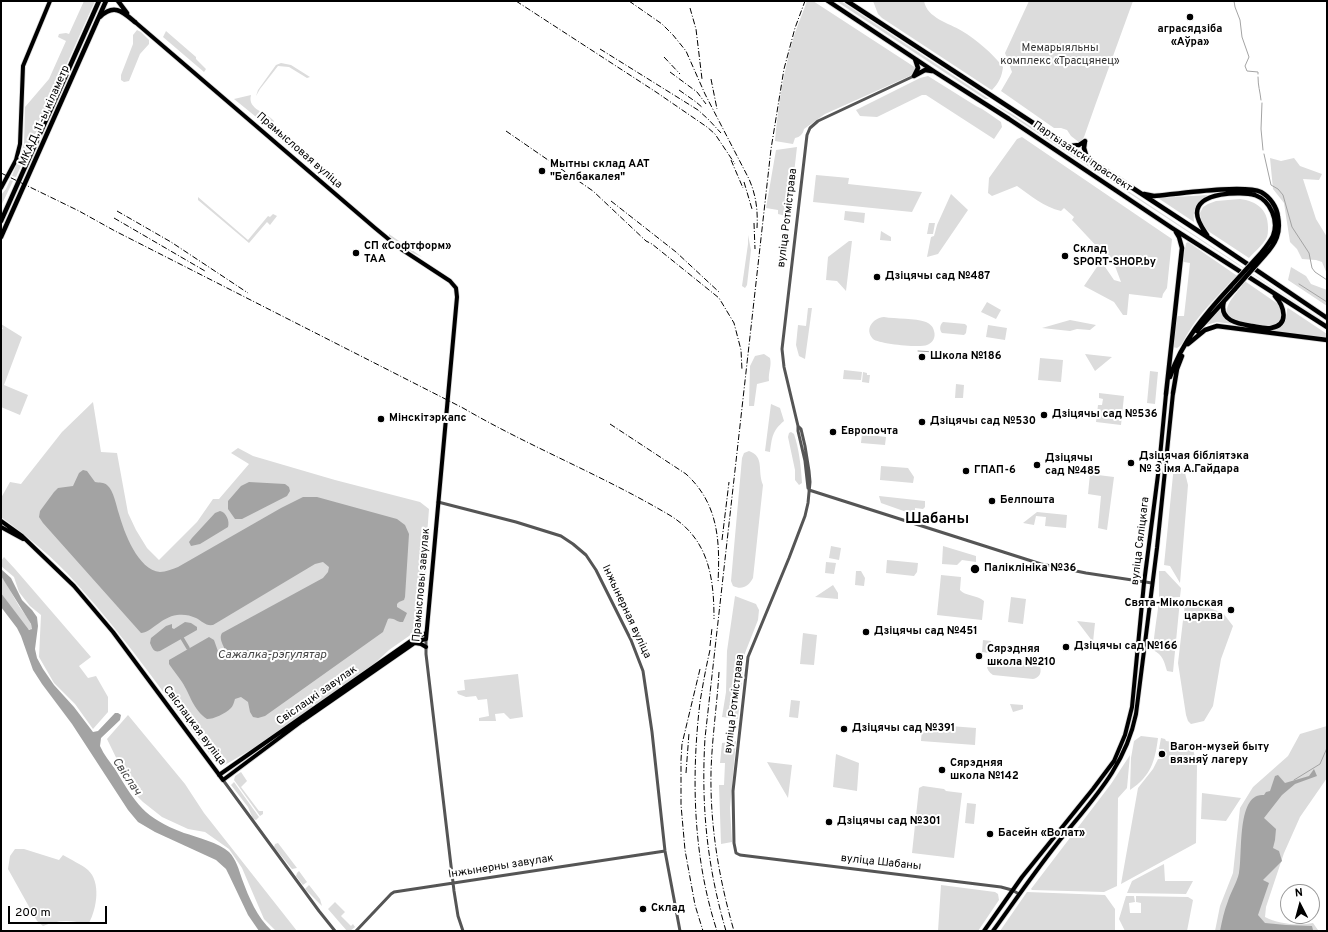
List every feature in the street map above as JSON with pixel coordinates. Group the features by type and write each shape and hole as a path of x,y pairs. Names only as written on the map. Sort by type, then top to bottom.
{"highway":[{"name":"МКАД, 11-ы кіламетр","path":"1,221 99,1"},
{"name":"МКАД, 11-ы кіламетр","path":"1,237 106,1"},
{"path":"118,1 135,22"},
{"name":"Партызанскі праспект","path":"828,1 1172,228 1327,327"},
{"name":"Партызанскі праспект","path":"847,1 1141,193 1327,318"},
{"path":"98,19 107,11 115,9 122,12 135,22"},
{"path":"914,58 918,68 914,76"},
{"path":"914,76 928,70 935,72"},
{"path":"987,105 993,97"},
{"path":"1068,146 1079,145 1084,141 1084,148 1087,158"},
{"path":"1141,193 1154,196 1251,189 1261,192 1269,198 1278,213 1280,231 1272,248 1264,254 1200,322 1186,342 1173,367 1166,394"},
{"path":"1209,238 1198,220 1198,207 1201,202 1207,198 1223,195 1246,193 1257,196 1264,200 1270,207 1275,222 1273,236 1264,254"},
{"path":"1166,394 1182,248 1179,237 1172,228"},
{"path":"1173,393 1180,359 1188,344 1202,324 1225,300 1233,288"},
{"path":"1225,300 1223,305 1225,314 1233,322 1271,328 1280,324 1284,316 1283,308 1280,302 1270,290"},
{"path":"1188,344 1205,330 1216,326 1327,340"}],"main road":[{"path":"1,188 16,160 20,144 23,66 50,1"},
{"name":"Прамысловая вуліца","path":"135,22 375,228 398,247 450,281 456,288"},
{"name":"Прамысловы завулак","path":"426,639 457,297 456,288"},
{"name":"вуліца Сяліцкага","path":"993,931 1055,846 1119,763 1133,730 1157,548 1173,393"},
{"name":"вуліца Сяліцкага","path":"984,931 1012,890 1114,761 1127,727 1132,707 1144,583 1160,459 1166,394"},
{"path":"1160,459 1166,460"},
{"name":"Свіслацкая вуліца","path":"1,521 27,541 74,586 113,632 223,780"},
{"name":"Свіслацкая вуліца","path":"1,527 27,541"},
{"name":"Свіслацкі завулак","path":"219,775 415,638 426,633"},
{"name":"Свіслацкі завулак","path":"223,780 302,721 415,643 426,639"},
{"path":"415,643 426,647"}],"street":[{"name":"вуліца Ротмістрава","path":"740,855 736,853 734,843 733,791 748,657 774,596 803,521 808,503 809,490 805,461 784,367 782,349 808,132 818,122 914,76"},
{"path":"809,490 1041,564 1073,571 1144,583 1152,583"},
{"name":"Інжынерная вуліца","path":"438,502 516,522 561,536 577,547 592,564 604,585 638,655 643,671 652,732 665,851 680,931"},
{"name":"Прамысловы завулак","path":"426,639 453,884 458,916 463,931"},
{"name":"Свіслацкая вуліца","path":"223,780 335,931"},
{"name":"Інжынерны завулак","path":"356,931 390,894 394,892 665,851"},
{"name":"вуліца Шабаны","path":"740,855 1001,886 1019,894"}],"green space":[{"path":"84,1 95,1 16,177 12,176 24,144 25,107 49,79 66,41 58,37 59,34 69,34"},
{"path":"807,1 813,1 916,68 912,75 825,114 804,129 801,135 795,138 793,144 775,141 776,128 787,61 794,36"},
{"path":"836,1 841,1 989,99 985,99"},
{"path":"873,1 924,1 929,12 973,38 999,62 1003,67 997,85 992,90 990,89 882,18 878,14"},
{"name":"Мемарыяльны комплекс «Трасцянец»","path":"1029,1 1133,1 1084,137 1080,143 1071,136 1067,130 1054,128 1001,91 1012,72 1005,53"},
{"path":"137,30 149,40 149,44 140,54 129,81 124,82 121,80 121,75 133,44 133,35"},
{"path":"166,31 196,57 196,59 206,69 204,72 163,37"},
{"path":"281,63 291,65 310,77 307,78 289,67 278,66 256,96 258,90 276,65"},
{"path":"928,76 1001,122 1002,127 994,139 926,95 922,95 877,117 860,116 856,110 920,78"},
{"path":"251,95 252,104 274,121 274,126 271,129 234,99"},
{"path":"992,103 1012,114 1322,320"},
{"path":"1022,137 1172,239 1167,288 1162,298 1129,294 1127,315 1123,315 1114,302 1084,286 1101,261 1114,280 1121,282 1112,258 1101,251 1072,220 1074,217 1064,208 1061,211 1043,204 1017,186 992,196 988,193 989,178 1017,139"},
{"path":"797,147 791,200 787,206 786,216 778,214 778,210 766,208 776,150"},
{"path":"1270,158 1281,161 1294,158 1300,166 1322,174 1319,180 1303,179 1316,219 1327,237 1327,274 1322,262 1302,259 1297,249 1290,242 1284,203 1273,189"},
{"path":"816,175 849,178 848,184 922,192 912,212 813,202"},
{"path":"10,180 13,181 1,206 1,195 6,189"},
{"path":"951,194 968,210 938,254 927,257 931,237 934,236 937,225"},
{"path":"1208,195 1196,206 1194,222 1158,198"},
{"path":"198,197 248,240 268,216 270,217 273,214 277,216 270,225 267,222 249,243 198,200"},
{"path":"1240,199 1256,204 1260,207 1266,215 1267,221 1267,238 1249,258 1208,231 1202,223 1200,213 1203,207 1216,201"},
{"path":"845,211 865,213 864,223 844,220"},
{"path":"929,223 935,223 933,234 927,234"},
{"path":"881,231 891,237 891,241 880,240"},
{"path":"389,234 422,257 413,253 389,236"},
{"path":"748,235 751,250 747,285 745,288 742,286"},
{"path":"849,241 852,241 846,291 837,281 826,280 828,257"},
{"path":"1188,242 1278,304 1282,313 1282,319 1279,323 1261,326 1243,323 1234,320 1229,316 1227,312 1230,302 1242,286 1232,280 1197,319 1181,345 1177,348 1173,347 1177,318 1178,316 1184,316 1190,263 1183,261 1186,243"},
{"path":"1291,267 1306,276 1311,284 1327,290 1327,306 1288,280"},
{"path":"987,302 1001,310 996,319 981,312"},
{"path":"808,308 812,308 805,359 799,356 796,345 798,325 806,326"},
{"path":"1220,308 1227,320 1240,325 1217,322 1206,325 1206,323"},
{"path":"1288,308 1327,334 1327,339 1269,331 1277,329 1283,324"},
{"path":"884,317 926,322 934,329 934,340 923,346 908,346 877,341 873,339 869,331 871,325 876,319"},
{"path":"1070,320 1096,325 1090,330 1077,329 1070,331 1042,328"},
{"path":"943,322 965,324 967,326 966,333 964,335 942,333 940,327"},
{"path":"1,324 22,337 4,385 28,395 20,415 1,407 1,331 3,328 1,327"},
{"path":"988,325 1007,328 1005,340 986,337"},
{"path":"764,354 770,358 771,364 769,381 757,384 754,406 749,406 750,366 755,356"},
{"path":"1085,354 1112,357 1095,371"},
{"path":"1040,358 1063,360 1061,382 1038,380"},
{"path":"844,370 862,372 861,380 843,379"},
{"path":"1150,371 1158,372 1155,404 1147,403"},
{"path":"863,372 870,375 869,383 862,382"},
{"path":"956,384 964,385 963,398 955,398"},
{"path":"1099,393 1124,396 1121,425 1096,422 1098,405 1102,405 1103,399 1099,398"},
{"path":"93,402 101,452 117,453 128,513 147,548 159,560 197,522 213,499 219,499 249,464 231,453 238,448 253,456 335,480 420,502 429,509 426,548 427,563 421,625 374,664 259,745 223,766 218,765 114,627 68,574 31,540 1,517 1,498 10,482 21,484 62,432"},
{"path":"771,404 780,408 784,421 775,432 772,439 770,452 765,451"},
{"path":"791,432 794,434 800,458 802,483 799,485 795,480 795,470 788,437 789,433"},
{"path":"862,434 886,437 885,445 861,443"},
{"path":"749,451 759,460 763,485 753,578 747,586 739,588 733,586 731,581 742,458 744,453"},
{"path":"1174,465 1181,466 1185,473 1188,485 1180,583 1170,566 1164,565"},
{"path":"881,466 908,468 914,477 913,483 880,480"},
{"path":"1090,474 1114,477 1107,530 1098,528 1101,496 1088,494"},
{"path":"879,496 925,501 925,507 923,509 915,508 915,515 881,503"},
{"path":"1037,512 1067,515 1066,528 1045,526 1046,517 1036,516 1034,525 1023,523"},
{"path":"831,546 841,548 839,560 829,558"},
{"path":"943,546 976,556 976,562 962,560 957,565 942,564"},
{"path":"4,557 91,657 79,666 88,678 96,676 108,697 108,712 93,729 75,704 54,683 39,657 41,615 30,606 19,592 14,577 1,566 1,561"},
{"path":"887,560 918,563 917,572 914,576 886,573"},
{"path":"826,562 836,563 834,574 825,573"},
{"path":"856,571 861,571 865,578 864,586 855,585"},
{"path":"1159,571 1165,571 1181,588 1180,597 1159,598"},
{"path":"941,575 961,577 960,590 984,601 982,620 937,615"},
{"path":"1,576 30,622 32,628 31,630 27,629 1,593"},
{"path":"833,585 838,593 838,599 815,597"},
{"path":"735,596 756,604 759,610 758,620 745,653 741,690 737,699 739,708 738,719 722,717 726,692 727,651"},
{"path":"1011,597 1026,599 1023,624 1008,622"},
{"path":"1180,600 1173,672 1167,671 1161,656 1153,650 1153,644 1159,601"},
{"path":"1185,603 1201,605 1223,613 1233,626 1221,659 1213,706 1204,721 1191,724 1186,715 1178,663"},
{"path":"1077,621 1095,623 1093,642"},
{"path":"803,633 817,635 814,665 800,664"},
{"path":"983,640 991,641 989,653 982,652"},
{"path":"993,658 1034,662 1040,667 1040,673 1037,678 1033,679 993,675 988,671 987,664"},
{"path":"518,674 523,717 510,719 504,713 495,714 496,721 479,721 479,718 489,716 487,699 478,700 476,696 466,697 458,694 457,691 465,690 464,680"},
{"path":"791,700 800,701 798,718 789,717"},
{"path":"1010,704 1023,705 1023,709 1013,712"},
{"path":"128,715 185,784 204,813 297,931 276,931 264,919 242,868 229,849 205,832 188,829 162,817 136,795 107,739"},
{"path":"950,726 976,728 975,745 921,741 922,728"},
{"path":"1327,726 1327,778 1300,817 1284,853 1266,907 1265,917 1280,922 1280,924 1314,924 1318,930 1215,931 1220,906 1233,873 1240,808 1253,787 1288,756 1300,734"},
{"path":"1141,736 1158,738 1155,754 1151,767 1143,779 1130,790 1131,758 1134,741"},
{"path":"1161,738 1165,739 1166,741 1192,745 1197,765 1196,843 1121,884 1138,788 1153,769 1158,759 1162,759 1164,749 1159,749"},
{"path":"736,741 730,808 732,842 721,844 719,785 724,785 725,763 720,763 722,743"},
{"path":"836,754 859,763 857,791 833,787"},
{"path":"1130,755 1127,788 1118,798 1117,886 1104,892 1032,890 1031,889 1111,784"},
{"path":"767,762 792,765 788,798"},
{"path":"241,772 247,781 241,787 259,811 263,811 263,814 260,816 234,780 235,776"},
{"path":"234,782 259,817 256,820 253,819 248,807 231,785"},
{"path":"923,786 962,793 954,858 912,853 919,788"},
{"path":"1202,793 1241,798 1226,821 1201,819"},
{"path":"967,803 976,804 974,824 965,823"},
{"path":"278,843 297,868 292,869 274,847 275,844"},
{"path":"15,849 24,849 59,860 63,855 88,870 95,881 96,888 96,903 89,923 63,921 54,922 43,926 37,921 8,869 10,856"},
{"path":"1164,864 1165,881 1193,881 1186,894 1127,893 1132,881"},
{"path":"299,871 307,882 303,885 296,876"},
{"path":"309,885 320,899 322,906 305,889"},
{"path":"941,885 995,892 998,894 999,900 978,931 938,931"},
{"path":"1027,892 1105,895 1115,909 1115,931 1000,931"},
{"path":"1126,896 1134,896 1135,902 1129,903 1130,913 1141,913 1141,903 1136,902 1136,896 1188,897 1193,900 1187,931 1125,931 1119,919"},
{"path":"335,902 345,912 341,916 351,926 353,924 355,927 350,931 347,931 328,909"}],"water":[{"name":"Сажалка-рэгулятар","path":"83,470 87,471 95,482 104,483 107,485 114,498 121,522 133,549 145,565 152,570 160,572 178,567 303,497 317,497 397,519 405,525 409,534 405,597 404,600 397,604 397,607 407,613 403,622 388,619 383,632 265,716 258,718 253,717 250,712 248,702 241,697 235,699 232,707 226,712 216,717 207,719 195,707 182,682 169,664 169,660 209,637 214,640 220,657 225,658 226,652 221,639 222,633 323,578 328,572 329,567 323,562 315,564 213,625 206,624 191,616 179,615 171,616 149,630 141,633 39,517 40,511 54,492 58,488 73,486 79,473"},
{"path":"249,482 285,484 289,487 290,491 287,496 242,519 235,519 228,509 228,501 241,486"},
{"path":"220,511 227,517 228,527 200,544 191,546 189,542 192,538 215,513"},
{"name":"Свіслач","path":"1,569 11,578 22,600 37,617 38,626 35,649 37,658 54,685 74,707 93,732 98,731 115,713 121,715 120,720 101,738 100,746 129,792 142,808 159,821 184,833 214,843 229,852 234,858 254,907 262,920 272,931 259,931 248,915 226,869 216,860 155,832 138,822 128,810 72,724 33,670 17,628 1,607 1,593 29,630 32,629 31,624 1,576"},
{"path":"185,622 191,623 197,627 197,630 160,651 154,650 150,643 151,638 166,626 172,624 172,628 174,629"},
{"path":"1314,769 1317,776 1295,784 1282,795 1264,818 1276,829 1273,848 1279,851 1282,861 1263,880 1269,883 1258,915 1265,923 1312,926 1313,930 1220,931 1225,908 1239,873 1242,826 1249,804 1255,797 1264,795 1266,792 1270,791 1275,776 1278,775 1285,783 1309,776"}],"waterway":[{"path":"1234,1 1240,20 1242,37 1249,57 1245,66 1247,71 1258,72 1258,74"},
{"path":"1258,77 1261,100"},
{"path":"1262,103 1261,129 1263,150"},
{"path":"1264,154 1271,185 1278,189 1283,195 1292,227 1309,253 1312,268 1315,272 1327,280"},
{"path":"1299,284 1327,302"},
{"path":"918,351 935,352"},
{"path":"182,638 188,648"},
{"path":"1294,780 1320,764 1327,748"}],"railway":[{"path":"516,1 707,127 715,134 735,164"},
{"path":"629,1 662,24 686,51 705,94 749,179 756,203 757,228"},
{"path":"726,931 714,883 707,836 704,788 705,738 771,149 784,69 795,28 805,1"},
{"path":"690,8 696,29 702,79"},
{"path":"600,49 698,110 721,133"},
{"path":"664,57 680,74"},
{"path":"670,72 697,92 706,104"},
{"path":"711,79 717,109"},
{"path":"679,90 703,108"},
{"path":"506,131 593,191 646,241 652,244 719,298 734,323 741,350 742,370"},
{"path":"731,160 743,188"},
{"path":"1,173 79,211 115,231 463,408 514,436 646,501 671,516 694,536 707,561 713,589 714,619"},
{"path":"744,182 752,209"},
{"path":"611,201 676,252 719,292"},
{"path":"117,211 171,242 248,293"},
{"path":"114,218 205,271"},
{"path":"754,223 755,249"},
{"path":"610,424 686,474 697,486 705,498 715,524 719,568 718,583"},
{"path":"722,540 729,482"},
{"path":"710,646 712,628"},
{"path":"710,650 700,702 695,759 695,788 696,817 703,875 717,931"},
{"path":"700,669 682,744 681,805 685,850 695,905 703,931"},
{"path":"719,672 711,772 712,812 716,852 734,931"},
{"path":"686,773 689,733"}],"place":[{"name":"аграсядзіба «Аўра»","path":"1190,17"},
{"name":"Мытны склад ААТ \"Белбакалея\"","path":"542,171"},
{"name":"СП «Софтформ» ТАА","path":"356,253"},
{"name":"Склад SPORT-SHOP.by","path":"1065,256"},
{"name":"Дзіцячы сад №487","path":"877,277"},
{"name":"Школа №186","path":"922,357"},
{"name":"Дзіцячы сад №536","path":"1044,415"},
{"name":"Мінскітэркапс","path":"381,419"},
{"name":"Дзіцячы сад №530","path":"922,422"},
{"name":"Европочта","path":"833,432"},
{"name":"Дзіцячая бібліятэка № 3 імя А.Гайдара","path":"1131,463"},
{"name":"Дзіцячы сад №485","path":"1037,465"},
{"name":"ГПАП-6","path":"966,471"},
{"name":"Белпошта","path":"992,501"},
{"name":"Паліклініка №36","path":"975,569"},
{"name":"Свята-Мікольская царква","path":"1231,610"},
{"name":"Дзіцячы сад №451","path":"866,632"},
{"name":"Дзіцячы сад №166","path":"1066,647"},
{"name":"Сярэдняя школа №210","path":"979,656"},
{"name":"Дзіцячы сад №391","path":"844,729"},
{"name":"Вагон-музей быту вязняў лагеру","path":"1162,754"},
{"name":"Сярэдняя школа №142","path":"942,770"},
{"name":"Дзіцячы сад №301","path":"829,822"},
{"name":"Басейн «Волат»","path":"990,834"},
{"name":"Склад","path":"643,909"}],"district":[{"name":"Шабаны","path":"937,520"}]}
